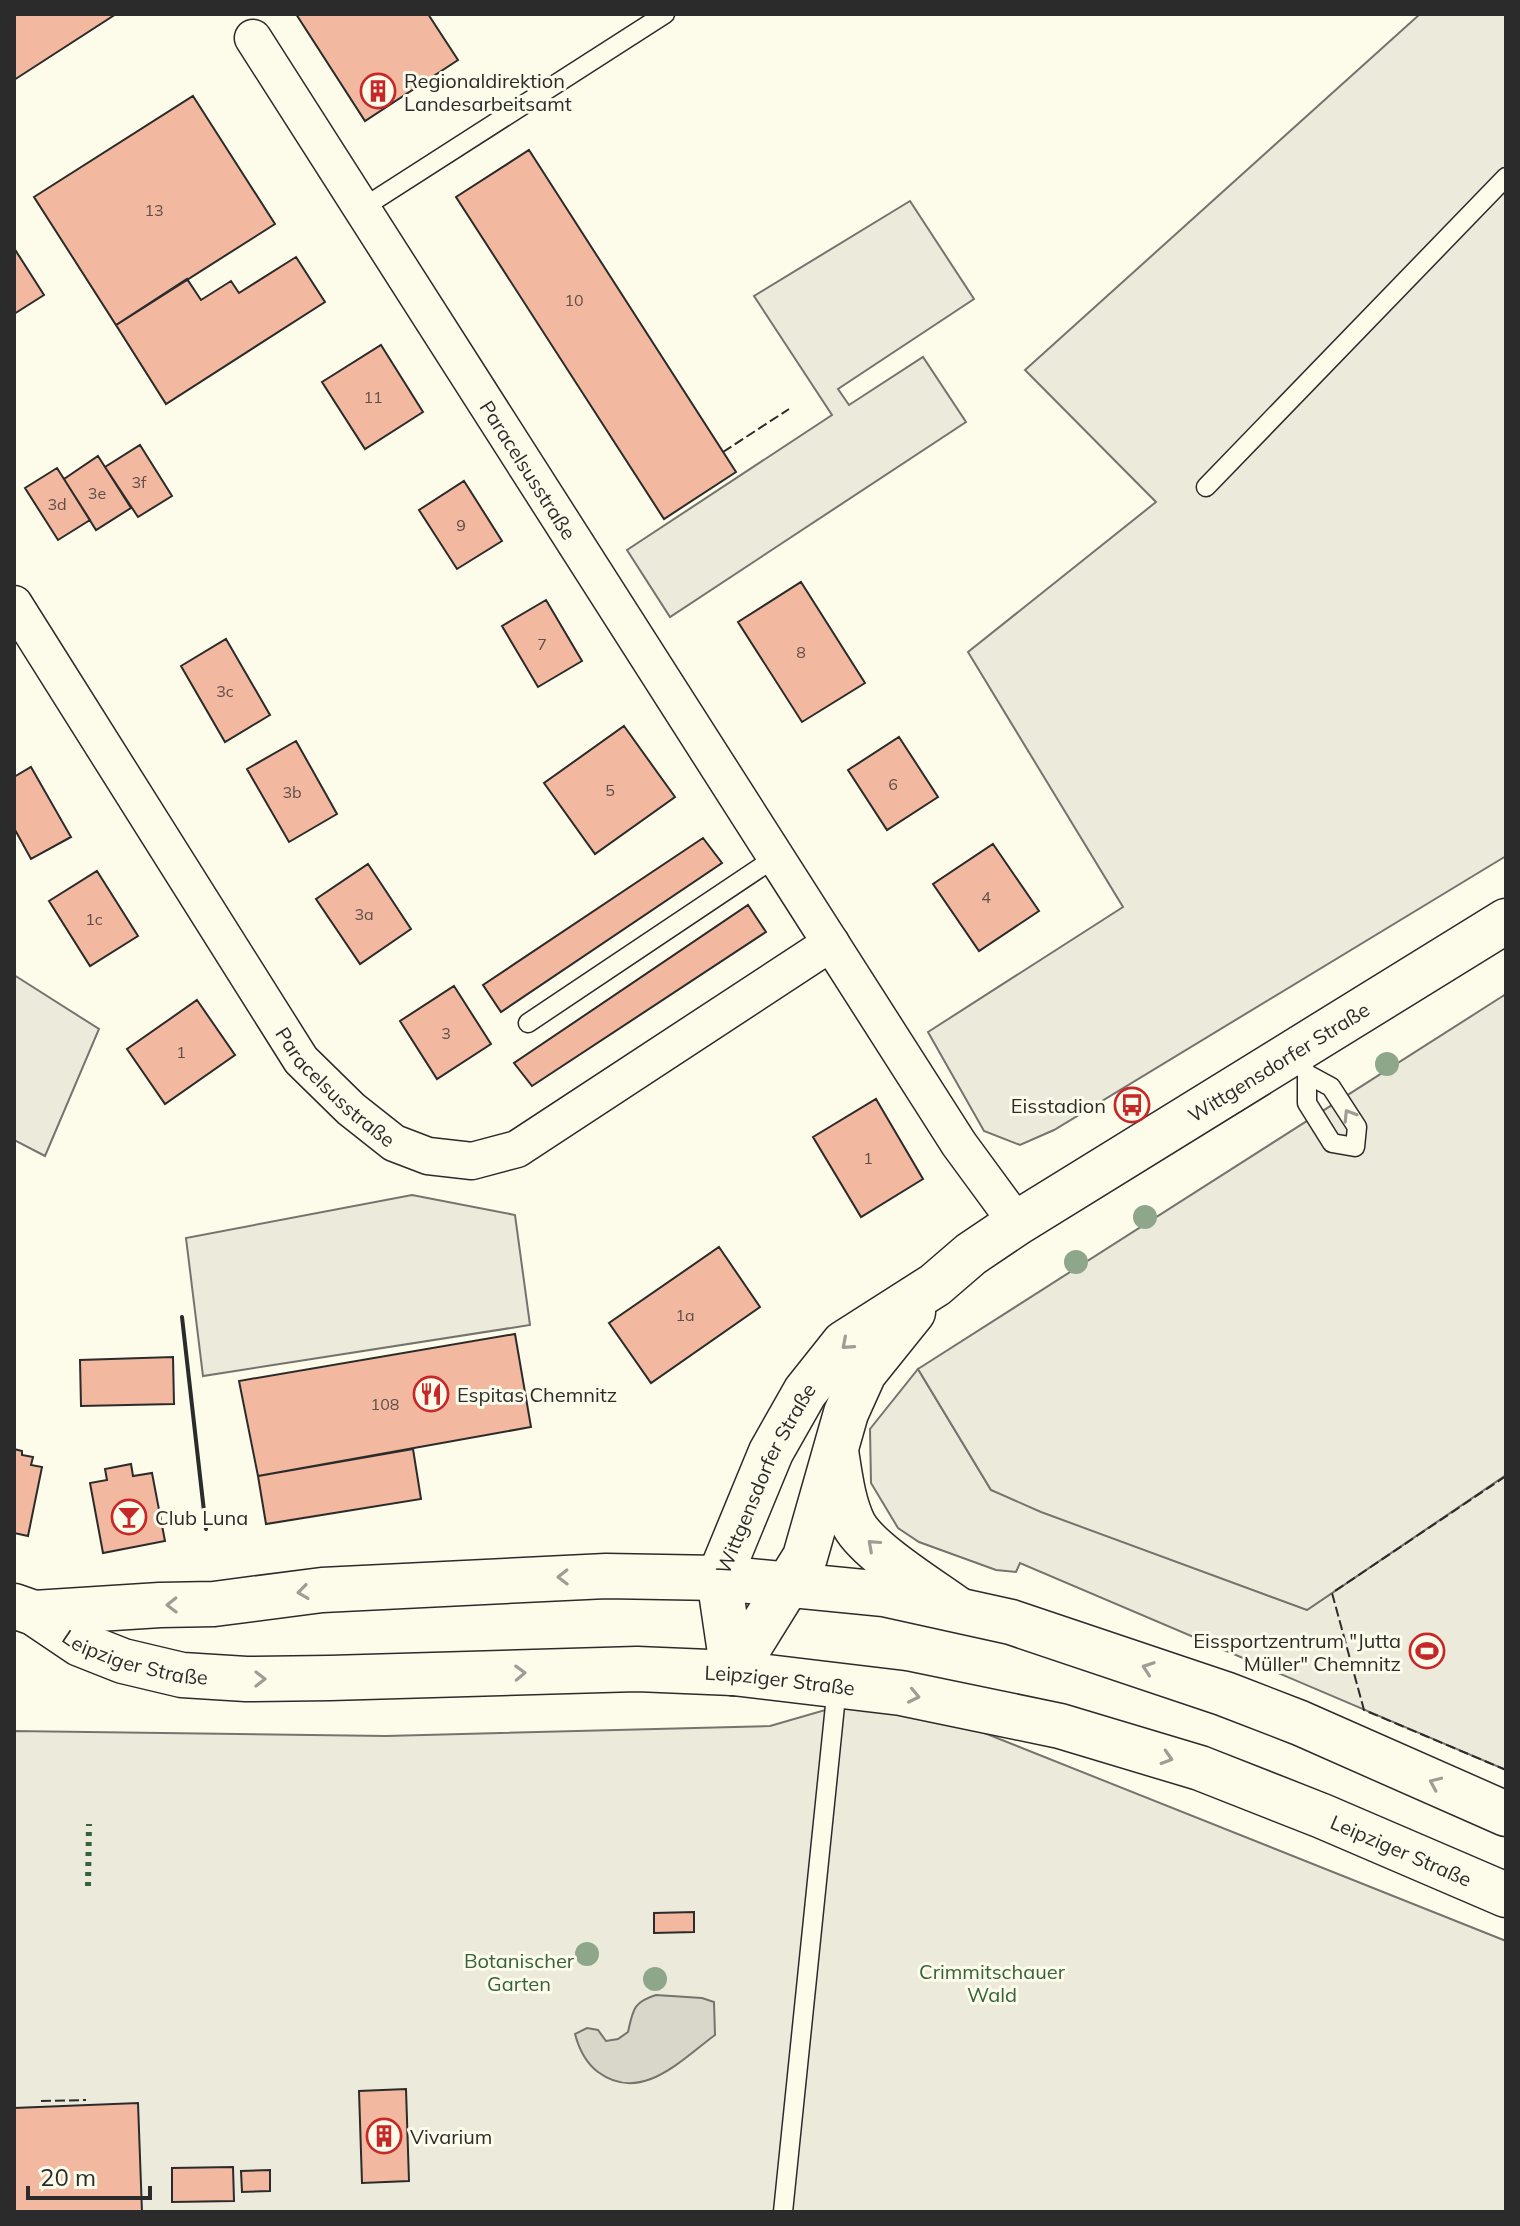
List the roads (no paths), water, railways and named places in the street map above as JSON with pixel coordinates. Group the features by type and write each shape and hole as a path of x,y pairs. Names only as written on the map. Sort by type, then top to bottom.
{"main road":[{"name":"Wittgensdorfer Straße","path":"733,1673 719,1578 771,1452 805,1392 844,1343 935,1285 971,1254 1017,1223 1301,1063 1506,921"},
{"name":"Wittgensdorfer Straße","path":"733,1673 805,1557 846,1413 864,1373 935,1285"},
{"name":"Wittgensdorfer Straße","path":"835,1448 844,1497 855,1527 873,1546 957,1609"},
{"name":"Leipziger Straße","path":"24,1610 214,1604 322,1590 606,1576 719,1578 884,1594 1040,1631 1225,1694 1300,1723 1506,1814"},
{"name":"Leipziger Straße","path":"24,1610 80,1644 123,1661 182,1675 260,1679 637,1669 733,1673 901,1693 1060,1726 1200,1768 1322,1816 1506,1895"}],"street":[{"name":"Paracelsusstraße","path":"253,38 959,1144 1017,1223"},
{"name":"Paracelsusstraße","path":"14,604 301,1060 351,1109 394,1143 428,1156 472,1161 517,1149 831,943"}],"lane":[{"path":"361,209 665,14"},
{"path":"1206,487 1506,177"},
{"path":"528,1023 776,857"},
{"path":"783,2212 837,1686"}],"place":[{"name":"Regionaldirektion Landesarbeitsamt","path":"378,91"},
{"name":"Eisstadion","path":"1132,1105"},
{"name":"Espitas Chemnitz","path":"431,1394"},
{"name":"Club Luna","path":"129,1517"},
{"name":"Eissportzentrum \"Jutta Müller\" Chemnitz","path":"1427,1651"},
{"name":"Vivarium","path":"384,2136"}],"park label":[{"name":"Botanischer Garten","path":"519,1972"},
{"name":"Crimmitschauer Wald","path":"992,1982"}]}
